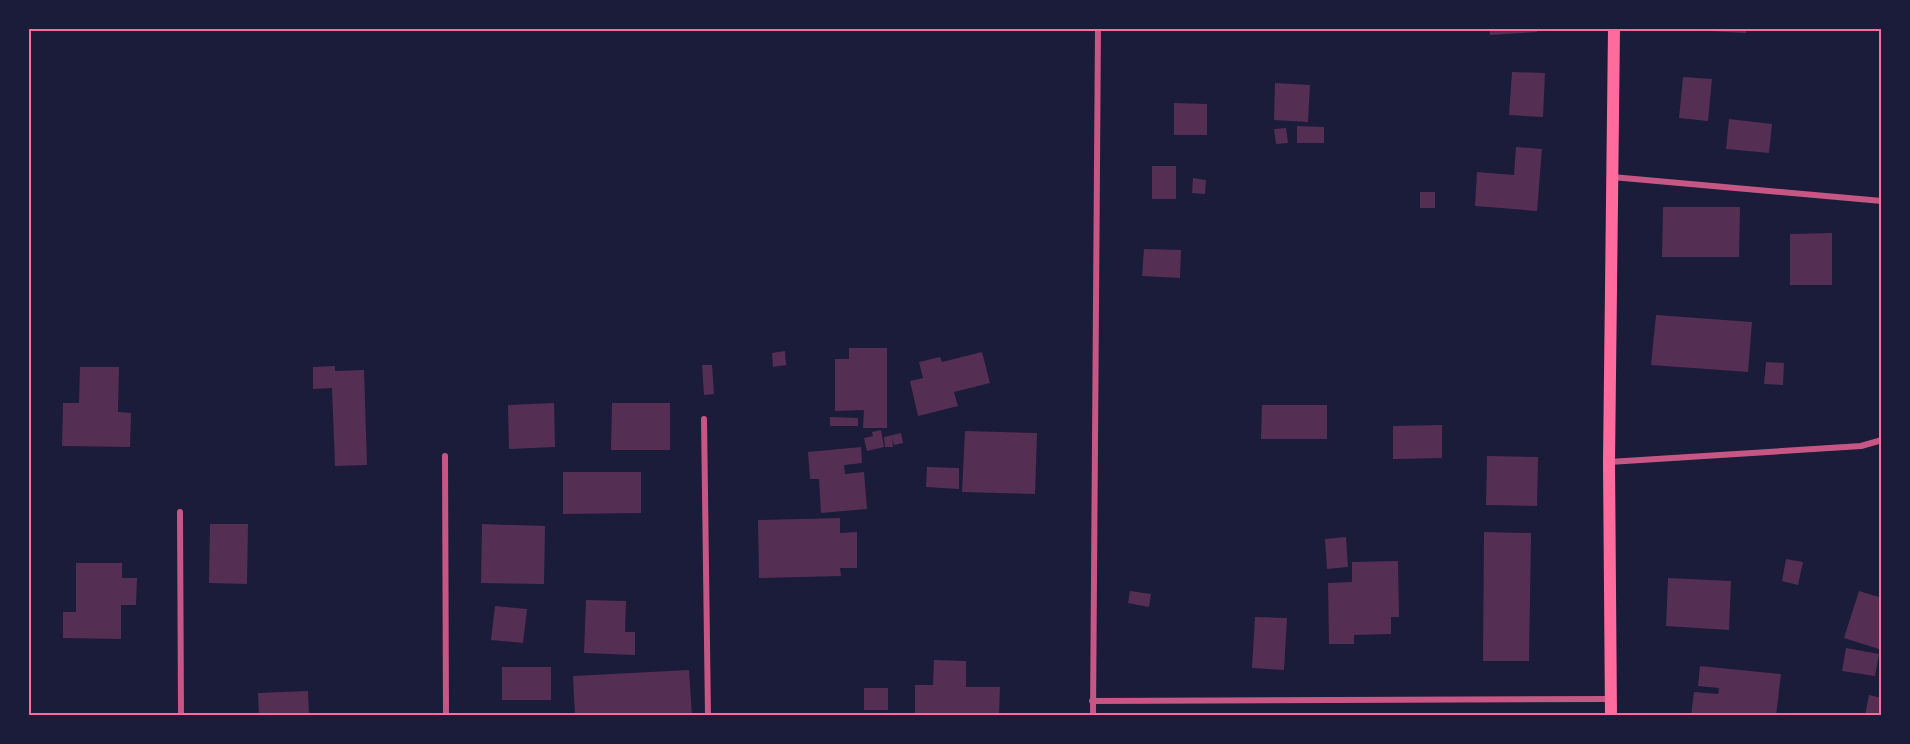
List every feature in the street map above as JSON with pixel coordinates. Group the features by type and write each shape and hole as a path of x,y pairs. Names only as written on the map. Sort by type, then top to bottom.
{"main road":[{"path":"1611,716 1609,462 1614,28"}],"street":[{"path":"1092,716 1098,28"},
{"path":"1612,177 1881,201"},
{"path":"704,418 708,716"},
{"path":"1609,462 1861,446 1881,441"},
{"path":"445,456 446,716"},
{"path":"180,512 181,716"},
{"path":"1092,701 1611,699"}],"building":[{"path":"1489,28 1537,28 1537,32 1490,35"},
{"path":"1652,28 1746,28 1746,33"},
{"path":"1512,72 1545,73 1543,117 1509,115"},
{"path":"1683,77 1712,79 1708,121 1679,118"},
{"path":"1275,83 1310,85 1308,122 1274,120"},
{"path":"1174,103 1207,104 1207,135 1174,135"},
{"path":"1729,119 1772,124 1769,153 1726,149"},
{"path":"1297,126 1324,127 1324,143 1297,143"},
{"path":"1286,128 1288,143 1276,144 1274,129"},
{"path":"1516,147 1542,149 1537,211 1475,206 1477,172 1514,175"},
{"path":"1152,166 1176,166 1176,199 1152,199"},
{"path":"1193,178 1206,180 1205,194 1192,193"},
{"path":"1420,192 1435,192 1435,208 1420,208"},
{"path":"1663,207 1740,207 1739,257 1662,257"},
{"path":"1832,233 1832,285 1790,285 1790,234"},
{"path":"1144,249 1181,250 1180,278 1142,276"},
{"path":"1656,315 1752,322 1748,372 1651,365"},
{"path":"849,348 887,348 887,428 863,428 864,410 835,411 835,359 849,359"},
{"path":"785,351 786,365 773,367 772,353"},
{"path":"982,352 990,383 954,392 958,406 918,416 910,381 923,378 919,362 940,357 942,362"},
{"path":"1766,362 1784,363 1783,385 1764,384"},
{"path":"702,365 712,365 714,394 704,395"},
{"path":"335,366 335,371 364,370 367,465 335,466 332,388 313,389 313,367"},
{"path":"80,367 119,367 118,412 131,413 130,447 62,446 63,403 79,403"},
{"path":"554,403 555,447 509,449 508,405"},
{"path":"612,403 670,403 670,450 611,450"},
{"path":"1262,405 1327,405 1327,439 1261,439"},
{"path":"830,417 858,418 858,426 830,426"},
{"path":"1442,425 1442,458 1393,459 1393,426"},
{"path":"881,430 884,447 867,451 864,438 873,436 872,432"},
{"path":"965,431 1037,433 1035,494 962,492"},
{"path":"901,433 903,443 894,445 892,437 893,447 885,447 884,437"},
{"path":"861,447 862,463 844,465 845,474 864,472 867,509 821,513 819,479 810,479 808,452"},
{"path":"1487,456 1538,457 1537,506 1486,505"},
{"path":"927,467 959,468 959,489 926,487"},
{"path":"563,472 641,472 641,513 563,514"},
{"path":"840,518 840,533 857,532 857,568 840,568 841,576 759,578 758,520"},
{"path":"210,524 248,524 247,584 209,583"},
{"path":"482,524 545,526 544,584 481,583"},
{"path":"1484,532 1531,533 1529,661 1483,661"},
{"path":"1346,537 1348,567 1327,569 1325,539"},
{"path":"1786,559 1803,562 1798,585 1782,581"},
{"path":"1398,561 1399,617 1391,617 1391,634 1354,635 1354,644 1329,644 1328,583 1352,582 1352,562"},
{"path":"76,563 122,563 122,578 137,578 136,605 121,605 121,639 63,638 63,612 76,612"},
{"path":"1668,578 1731,581 1729,630 1666,626"},
{"path":"1130,591 1151,594 1149,607 1128,603"},
{"path":"1859,591 1882,598 1882,650 1844,638"},
{"path":"586,600 626,601 625,632 635,632 635,655 584,653"},
{"path":"495,606 527,609 523,643 491,640"},
{"path":"1255,617 1287,618 1284,670 1252,668"},
{"path":"1846,648 1879,654 1875,676 1842,671"},
{"path":"934,660 966,661 966,687 1000,687 999,716 915,716 915,685 933,685"},
{"path":"1700,666 1781,674 1776,716 1691,716 1694,692 1718,694 1719,688 1698,686"},
{"path":"502,667 551,667 551,700 502,700"},
{"path":"689,670 692,716 575,716 573,676"},
{"path":"864,688 888,688 888,710 864,710"},
{"path":"308,691 309,716 259,716 258,693"},
{"path":"1869,695 1882,698 1882,716 1865,716"}]}
